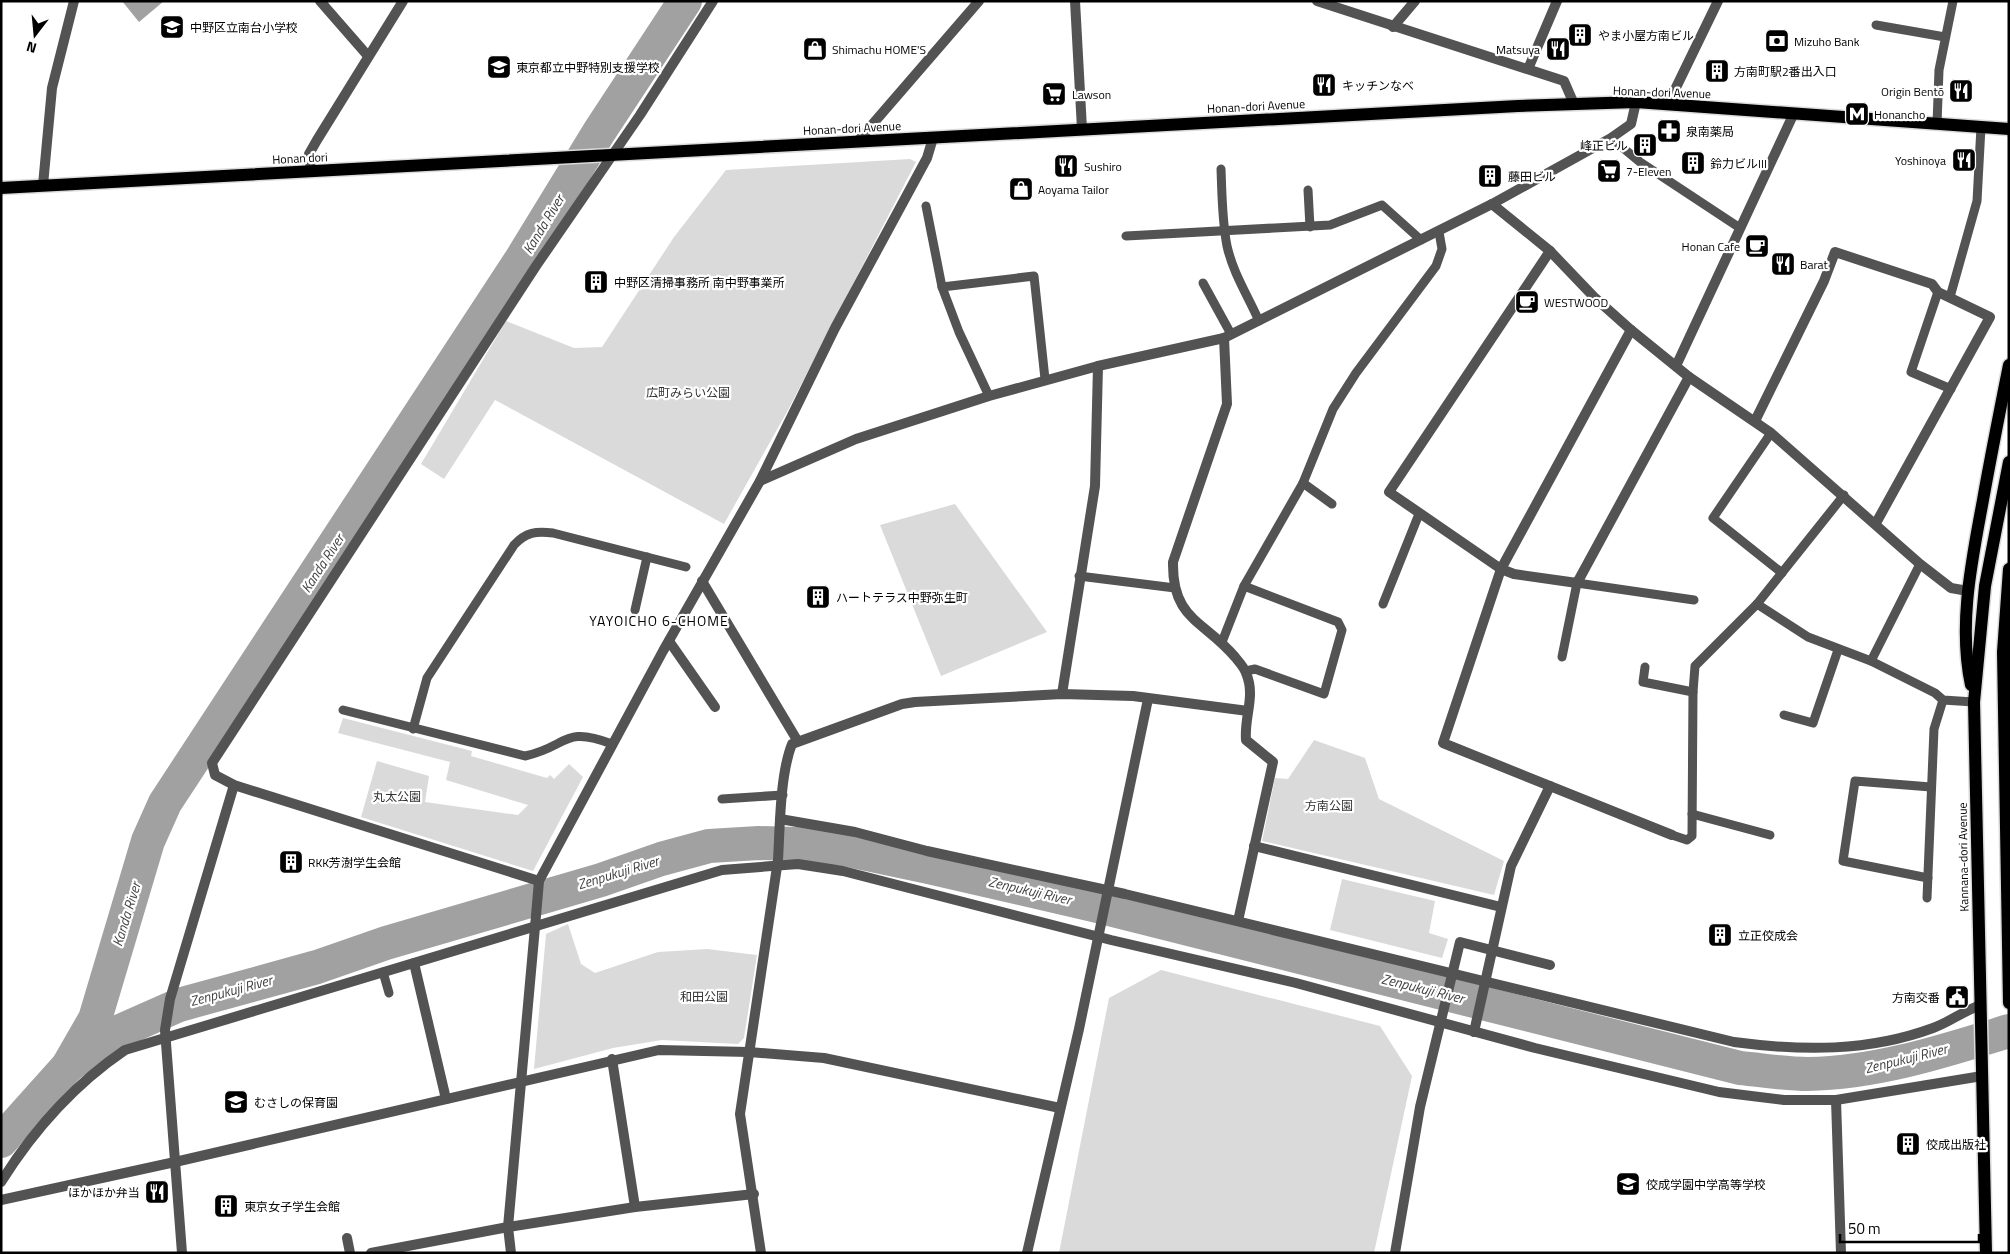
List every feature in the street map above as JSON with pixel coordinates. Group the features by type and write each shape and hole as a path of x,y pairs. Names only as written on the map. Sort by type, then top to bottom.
{"main road":[{"name":"Honan-dori Avenue","path":"606,156 1082,129 1636,102 1937,124"},
{"path":"1937,124 2009,129"},
{"name":"Honan dori","path":"1,188 606,156"},
{"path":"1974,702 1965,649 1968,591 1976,535 2009,365"},
{"name":"Kannana-dori Avenue","path":"1986,1253 1974,702 1986,586 2009,462"},
{"path":"2009,569 2003,630 2009,1003"},
{"path":"2003,719 2009,697"}],"street":[{"path":"44,185 46,134 52,88 74,1"},
{"path":"320,1 368,56"},
{"path":"311,171 309,154 403,1"},
{"path":"538,885 234,785 215,775 212,763 606,156 713,1"},
{"path":"858,141 979,1"},
{"path":"1074,1 1082,129"},
{"path":"1317,1 1345,6 1393,27 1564,81 1574,104"},
{"path":"1393,27 1415,1"},
{"path":"1528,69 1557,1"},
{"path":"1668,104 1714,2"},
{"path":"760,481 850,442 989,396 1045,379 1228,336 1439,232 1611,138 1631,124 1636,102"},
{"path":"1676,366 1794,113"},
{"path":"511,1253 508,1227 538,885 612,744 702,581 760,481 835,328 927,158 933,138"},
{"path":"1492,204 1550,251 1594,297 1631,330 1689,377 1771,433 1876,523 1920,564 1951,588 1968,591"},
{"path":"1550,251 1389,492 1501,569 1514,574 1577,583 1689,377"},
{"path":"1755,421 1824,281 1834,252 1932,284 1938,292 1990,317 1876,523"},
{"path":"1631,330 1501,569 1443,743 1672,835"},
{"path":"1228,336 1227,404 1173,562 1175,588 1187,614 1222,642 1246,671 1250,686 1251,702 1245,728 1246,740 1273,762 1238,921"},
{"path":"1062,694 1079,576 1095,486 1098,366"},
{"path":"702,581 797,740"},
{"path":"669,641 714,707"},
{"path":"761,1253 754,1194 740,1114 778,862 780,819 788,757 792,744 797,740 902,704 1062,694 1148,699 1248,711"},
{"path":"1027,1253 1108,896 1148,699"},
{"path":"182,1253 165,1034 170,999 234,785"},
{"path":"1475,1027 1511,866 1550,786"},
{"path":"780,819 855,832 1108,896 1238,921 1734,1042 1786,1049 1840,1048 1889,1040 1935,1028 1963,1011 1981,1005"},
{"path":"1254,846 1501,907"},
{"path":"1,1182 16,1157 55,1112 98,1068 125,1050 165,1034 414,963 535,923 722,870 778,862 843,871 1099,932 1475,1027 1719,1092 1784,1100 1836,1100 1982,1076"},
{"path":"1394,1253 1420,1107 1460,942 1550,965"},
{"path":"414,963 446,1099"},
{"path":"1,1200 176,1162 612,1059 659,1050 749,1052 824,1058 1060,1108"},
{"path":"612,1059 635,1208"},
{"path":"1836,1100 1841,1253"},
{"path":"371,1253 508,1227 635,1208 754,1194"},
{"path":"347,1238 350,1253"}],"lane":[{"path":"1937,124 1940,70 1953,1"},
{"path":"1876,25 1945,37"},
{"path":"1950,297 1977,202 1981,127"},
{"path":"1611,138 1640,162 1740,228"},
{"path":"1221,168 1224,230 1236,272 1259,321"},
{"path":"1308,190 1310,227"},
{"path":"1126,236 1330,225 1382,205 1421,240"},
{"path":"926,206 942,287 959,332 989,396"},
{"path":"1222,642 1244,586 1303,483 1333,409 1356,373 1436,266 1442,250 1439,232"},
{"path":"942,287 1034,276 1045,379"},
{"path":"1203,283 1228,336"},
{"path":"1938,292 1911,372 1951,389"},
{"path":"1771,433 1713,518 1782,573"},
{"path":"1303,483 1332,504"},
{"path":"1672,835 1687,840 1692,836 1693,692 1695,666 1757,604 1844,495"},
{"path":"1383,604 1419,514"},
{"path":"413,729 427,678 519,539 534,532 553,533 686,567"},
{"path":"635,610 647,557"},
{"path":"1871,661 1920,564"},
{"path":"1079,576 1175,588"},
{"path":"1562,657 1577,583 1694,600"},
{"path":"1244,586 1338,622 1342,630 1324,694 1255,669 1246,671"},
{"path":"1757,604 1808,637 1871,661 1943,700 1974,702"},
{"path":"1784,715 1813,723 1838,650"},
{"path":"1645,667 1643,682 1693,692"},
{"path":"1927,898 1930,787 1934,729 1943,700"},
{"path":"343,710 525,756 539,753 575,735 590,736 612,744"},
{"path":"1928,878 1843,861 1855,781 1930,787"},
{"path":"722,798 783,795"},
{"path":"1692,814 1770,835"},
{"path":"383,972 390,993"}],"green space":[{"name":"広町みらい公園","path":"910,159 916,162 788,410 724,524 495,400 444,479 421,464 506,321 574,348 602,347 674,237 726,170"},
{"path":"955,504 1047,632 941,676 880,525"},
{"name":"丸太公園","path":"343,718 472,751 471,756 547,778 550,775 554,779 569,764 583,777 533,871 361,817 377,761 429,776 425,802 518,815 528,805 446,780 450,762 338,733"},
{"name":"方南公園","path":"1314,740 1365,758 1379,799 1504,861 1494,895 1262,841 1275,778 1288,779"},
{"path":"1342,879 1435,901 1429,933 1448,939 1442,958 1330,930"},
{"name":"和田公園","path":"568,924 581,964 595,973 658,952 707,949 757,955 744,1038 738,1044 662,1040 613,1048 534,1069 546,934"},
{"path":"1161,970 1380,1026 1412,1076 1374,1253 1059,1253 1109,998"}],"shaded area":[{"path":"122,1 164,1 139,22"}],"waterway":[{"name":"Kanda River","path":"1,1141 68,1066 95,1019 148,841 165,803 522,258 599,132 685,1"},
{"name":"Zenpukuji River","path":"68,1066 109,1036 179,1005 317,967 386,943 601,880 661,859 709,846 759,843 797,844 844,849 929,867 1093,905 1740,1068 1808,1074 1859,1070 1910,1060 2009,1031"}],"place":[{"name":"中野区立南台小学校","path":"172,27"},
{"name":"やま小屋方南ビル","path":"1580,35"},
{"name":"Mizuho Bank","path":"1777,41"},
{"name":"Shimachu HOME'S","path":"815,49"},
{"name":"Matsuya","path":"1558,49"},
{"name":"東京都立中野特別支援学校","path":"499,67"},
{"name":"方南町駅2番出入口","path":"1717,71"},
{"name":"キッチンなべ","path":"1324,85"},
{"name":"Origin Bentō","path":"1961,91"},
{"name":"Lawson","path":"1054,94"},
{"name":"Honancho","path":"1857,114"},
{"name":"泉南薬局","path":"1669,131"},
{"name":"峰正ビル","path":"1645,145"},
{"name":"Yoshinoya","path":"1964,160"},
{"name":"鈴力ビルIII","path":"1693,163"},
{"name":"Sushiro","path":"1066,166"},
{"name":"7-Eleven","path":"1609,171"},
{"name":"藤田ビル","path":"1490,176"},
{"name":"Aoyama Tailor","path":"1021,189"},
{"name":"Honan Cafe","path":"1757,246"},
{"name":"Barat","path":"1783,264"},
{"name":"中野区清掃事務所 南中野事業所","path":"596,282"},
{"name":"WESTWOOD","path":"1527,302"},
{"name":"ハートテラス中野弥生町","path":"818,597"},
{"name":"RKK芳澍学生会館","path":"291,862"},
{"name":"立正佼成会","path":"1720,935"},
{"name":"方南交番","path":"1957,997"},
{"name":"むさしの保育園","path":"236,1102"},
{"name":"佼成出版社","path":"1908,1144"},
{"name":"佼成学園中学高等学校","path":"1628,1184"},
{"name":"ほかほか弁当","path":"157,1192"},
{"name":"東京女子学生会館","path":"226,1206"}],"district":[{"name":"YAYOICHO 6-CHOME","path":"659,620"}]}
